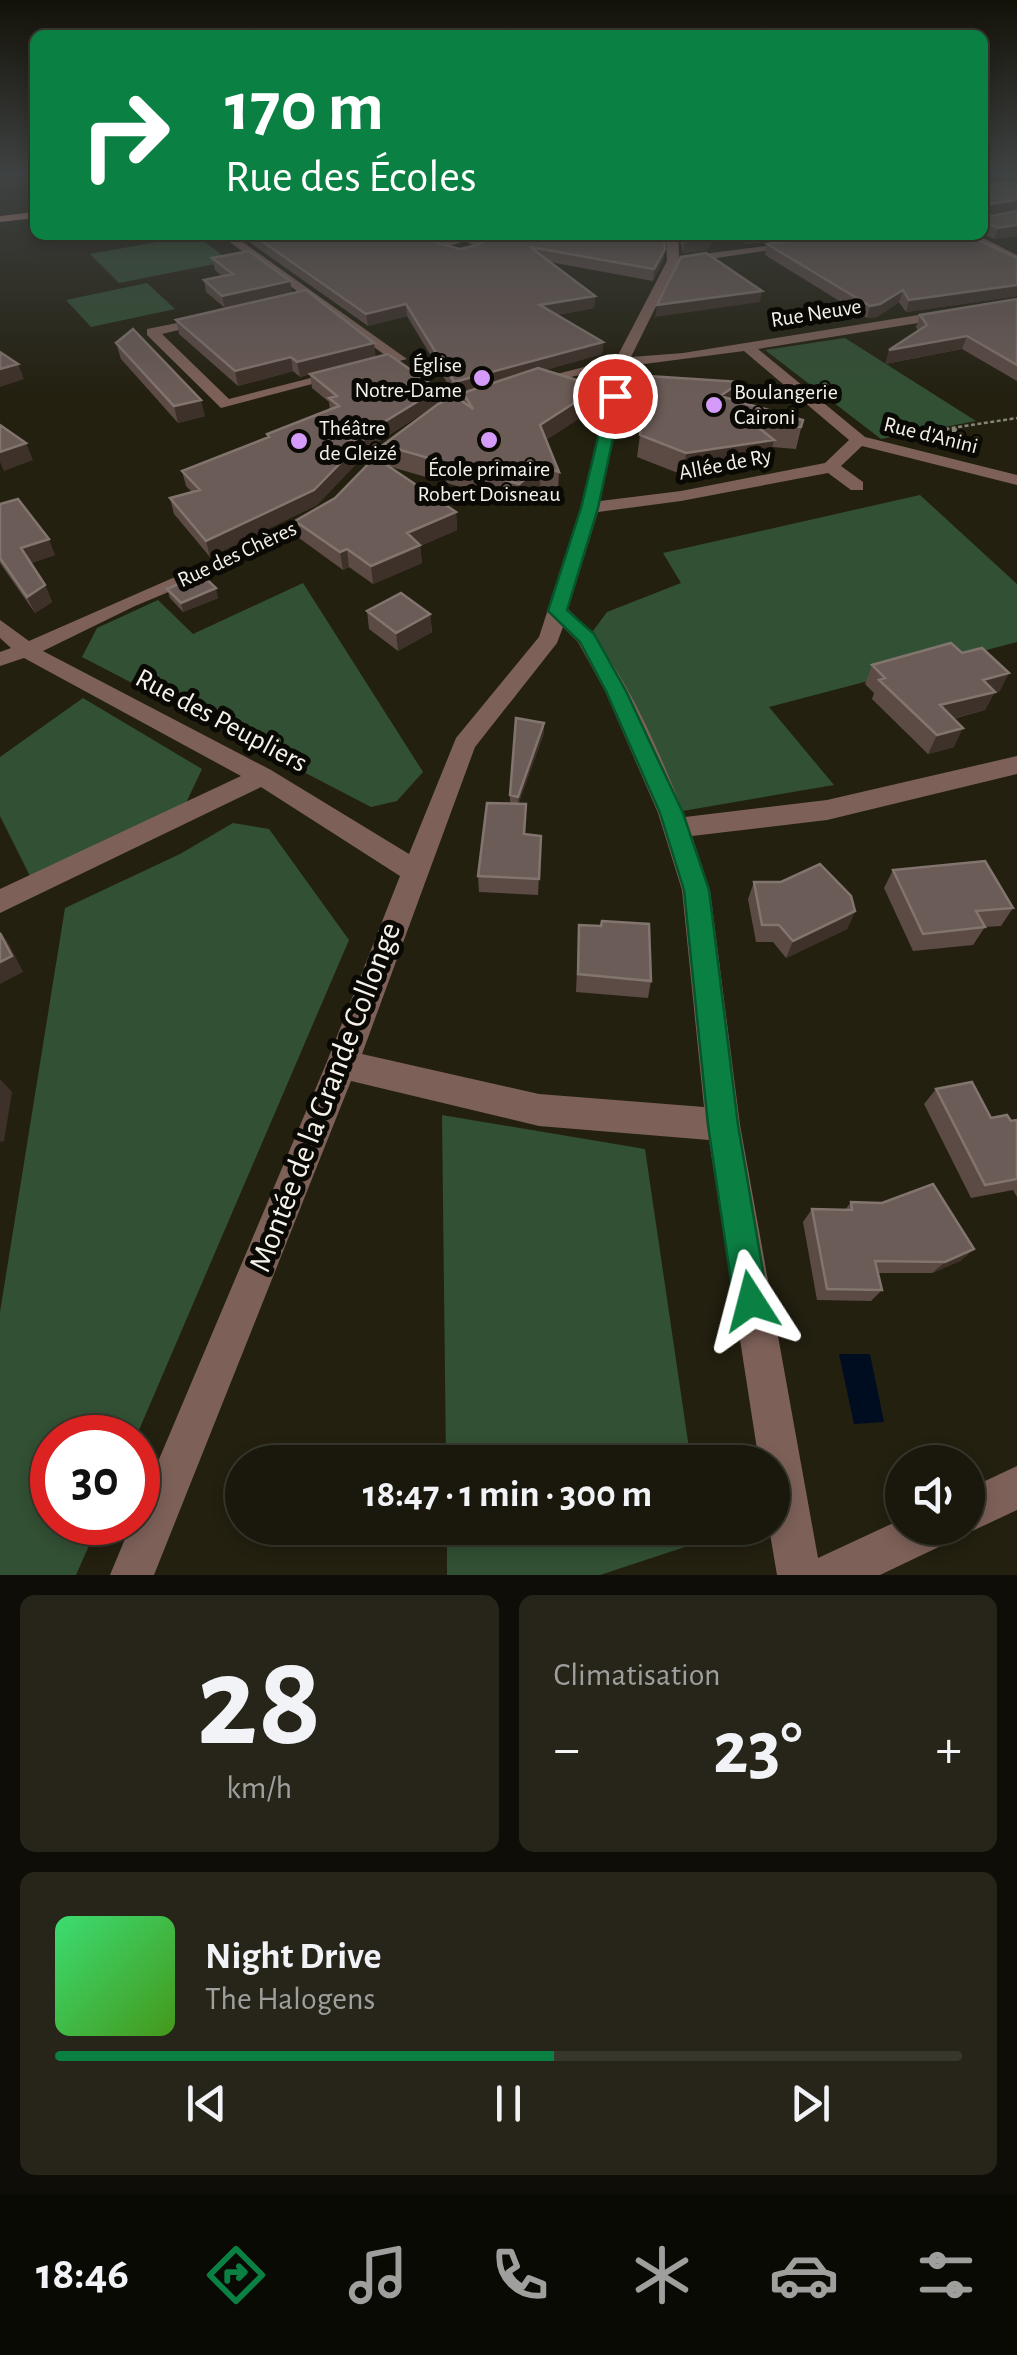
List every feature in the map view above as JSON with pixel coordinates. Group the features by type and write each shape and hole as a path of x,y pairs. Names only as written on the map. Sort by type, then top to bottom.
{"street":[{"path":"223,316 152,332 226,404 400,359 245,248"},
{"path":"673,248 673,262 626,348 590,508 554,625 588,639 616,691 677,828 696,890 723,1125 799,1575"},
{"path":"673,262 772,248"},
{"path":"294,300 312,296"},
{"name":"Rue Neuve","path":"622,364 1017,304"},
{"name":"Rue d'Anini","path":"746,346 858,440 1017,480"},
{"path":"502,390 580,368 622,364"},
{"path":"857,486 831,466 858,440"},
{"name":"Allée de Ry","path":"590,508 684,500 831,466"},
{"name":"Rue des Chères","path":"0,660 28,651 124,604 266,543 325,512 345,492"},
{"name":"Montée de la Grande Collonge","path":"132,1575 342,1064 464,744 554,625"},
{"name":"Rue des Peupliers","path":"0,626 28,651 262,776 413,870"},
{"path":"677,828 827,810 1017,766"},
{"path":"0,902 262,776"},
{"path":"342,1064 539,1110 723,1125"},
{"path":"985,1502 1017,1487"},
{"path":"831,1575 895,1545"}],"path":[{"path":"858,440 966,429 1017,418"}],"green space":[{"path":"121,248 214,248 230,261 119,283 90,254"},
{"path":"147,283 175,309 91,327 66,300"},
{"path":"845,338 976,421 881,439 765,350"},
{"path":"920,495 1017,584 1017,642 769,707 834,785 671,813 587,639 607,612 681,583 663,553"},
{"path":"303,583 423,772 397,801 371,807 82,657 97,628 158,600 193,634"},
{"path":"83,698 202,769 186,803 30,876 0,816 0,757"},
{"path":"233,823 269,829 349,940 145,1415 30,1415 30,1545 89,1545 76,1575 0,1575 0,1312 65,908 180,854"},
{"path":"442,1115 645,1149 689,1445 446,1445"},
{"path":"447,1545 691,1545 600,1575 447,1575"}],"water":[{"path":"839,1354 870,1354 884,1422 854,1424"}],"building":[{"path":"272,248 532,248 595,296 540,305 603,342 454,382 406,304 366,314"},
{"path":"538,248 665,248 654,269"},
{"path":"774,248 996,248 1017,258 1017,285 909,300 903,290 870,306"},
{"path":"249,251 290,281 222,296 204,280 233,274 212,258"},
{"path":"706,253 762,291 657,305 681,257"},
{"path":"306,290 374,343 297,362 291,357 235,371 176,320"},
{"path":"1017,299 1017,365 967,336 889,350 927,325 920,315"},
{"path":"133,329 201,400 174,406 116,343"},
{"path":"0,352 18,364 0,369"},
{"path":"388,354 438,389 376,427 360,443 347,439 357,446 314,490 206,541 170,498 200,490 182,471 339,406 329,398 337,396 310,374"},
{"path":"538,368 599,387 540,425 559,472 541,466 519,484 383,445 438,404 455,396 473,409 463,393"},
{"path":"648,376 741,382 720,396 803,420 801,427 754,424 774,440 686,453 640,435"},
{"path":"0,425 26,443 0,452"},
{"path":"375,457 456,512 407,533 420,545 371,566 347,549 340,552 295,521 335,498"},
{"path":"18,499 49,539 21,548 45,585 27,597 0,558 0,504"},
{"path":"201,574 216,588 181,603 167,589"},
{"path":"401,593 430,614 396,633 367,611"},
{"path":"951,643 962,653 982,648 1009,673 983,680 995,692 940,705 963,728 937,735 879,680 885,678 872,665"},
{"path":"516,718 544,723 518,797 510,795"},
{"path":"487,803 526,804 524,834 541,836 539,879 478,876"},
{"path":"985,861 1013,908 976,911 985,927 923,934 893,870"},
{"path":"820,864 851,896 855,911 793,941 779,925 762,925 754,882 781,882"},
{"path":"602,921 649,924 651,981 578,974 579,925 601,926"},
{"path":"0,933 12,956 0,962"},
{"path":"972,1082 991,1118 1007,1115 1011,1121 1017,1120 1017,1179 985,1185 936,1089"},
{"path":"933,1184 974,1249 945,1262 875,1261 882,1290 827,1289 812,1209 852,1210 851,1202 882,1203"}],"place":[{"name":"Église Notre-Dame","path":"482,378"},
{"name":"Boulangerie Caironi","path":"714,405"},
{"name":"École primaire Robert Doisneau","path":"489,440"},
{"name":"Théâtre de Gleizé","path":"299,441"}],"route":[{"path":"615,396 598,456 590,508 558,611 588,639 616,691 671,813 696,890 723,1125 751,1301"}]}
